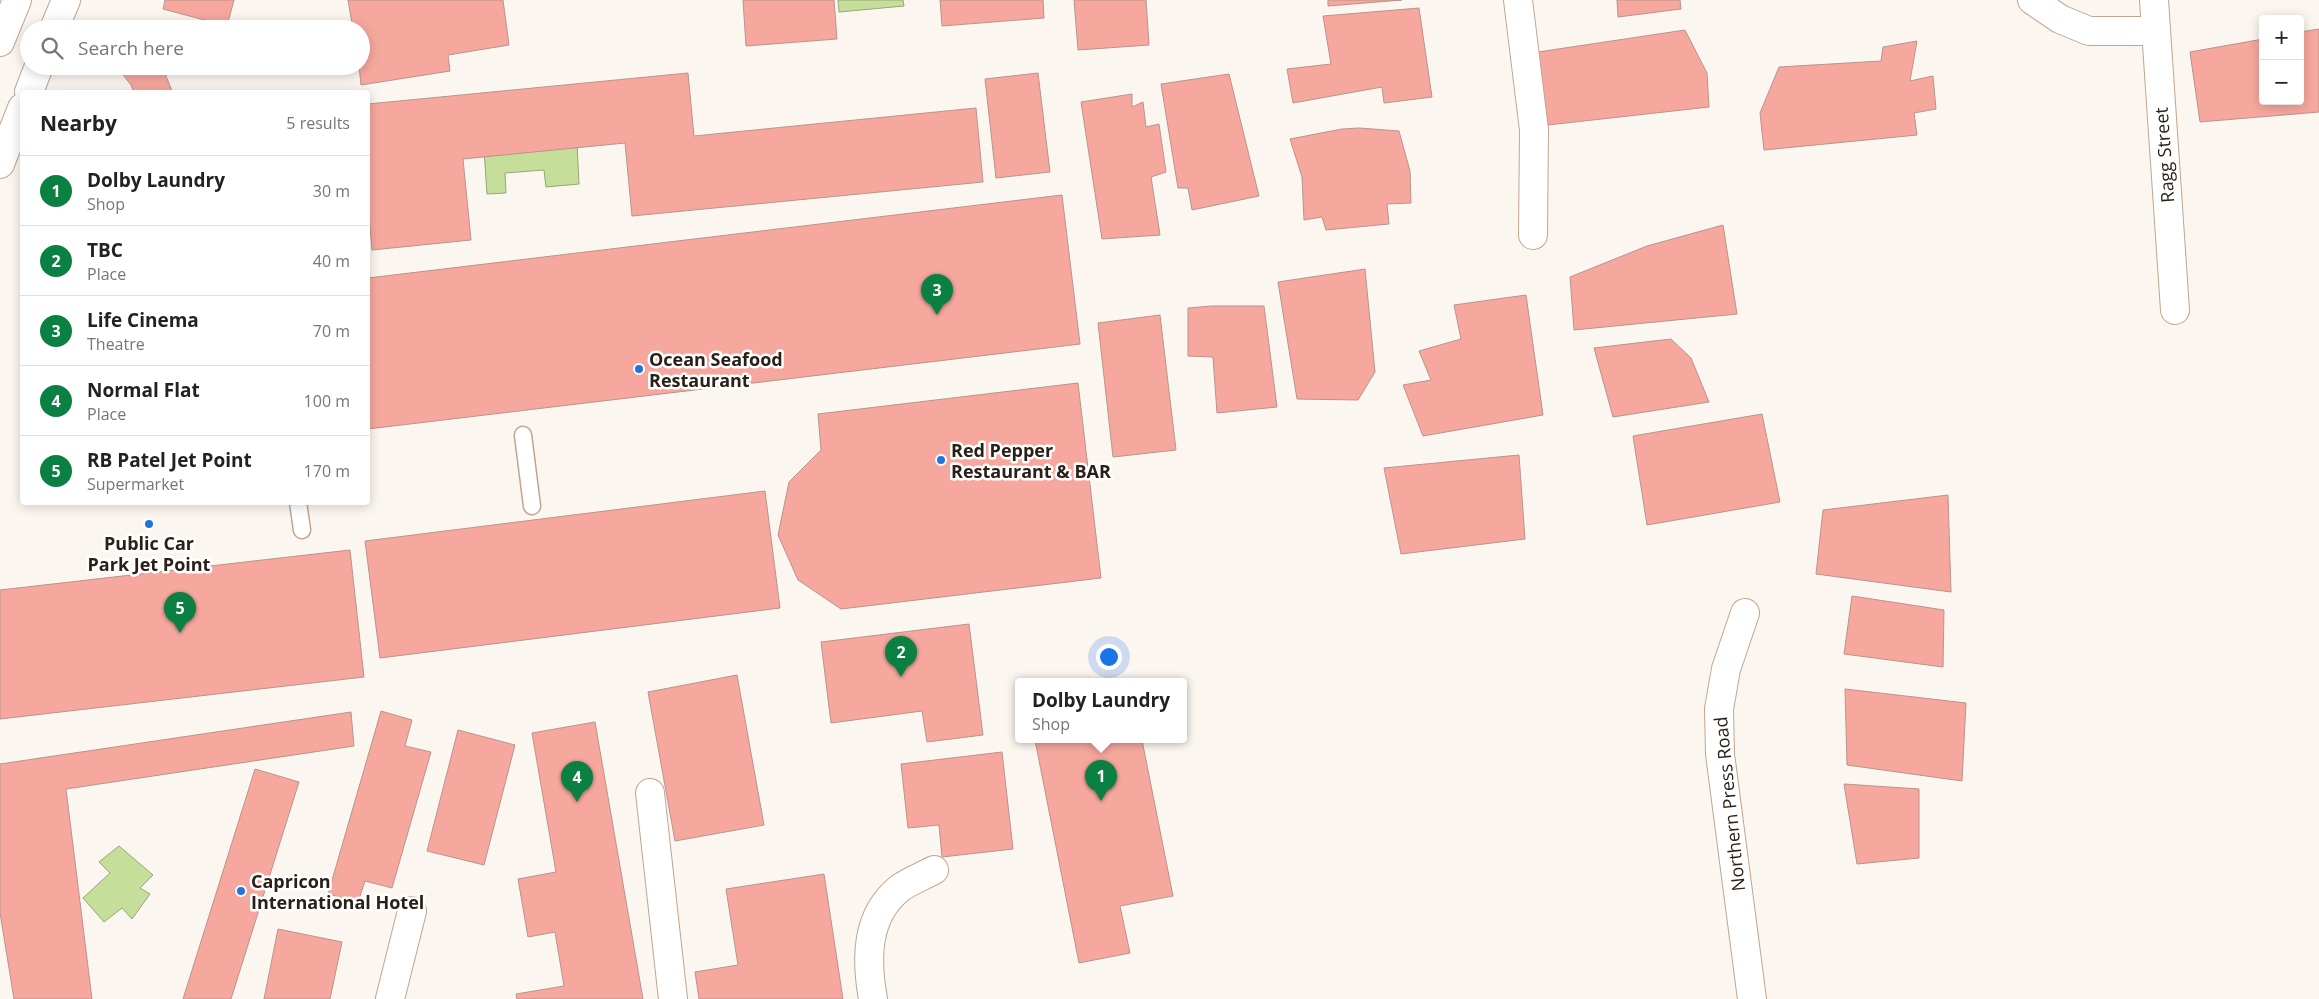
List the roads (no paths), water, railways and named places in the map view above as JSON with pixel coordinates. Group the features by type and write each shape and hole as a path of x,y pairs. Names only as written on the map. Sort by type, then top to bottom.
{"street":[{"path":"0,42 17,0"},
{"path":"58,20 66,0"},
{"path":"1518,0 1534,130 1533,236"},
{"path":"2032,0 2060,19 2089,30 2119,32 2156,30"},
{"name":"Ragg Street","path":"2154,0 2174,310"},
{"path":"30,90 36,75"},
{"path":"0,164 20,113"},
{"name":"Northern Press Road","path":"1745,613 1726,669 1719,718 1720,754 1752,999"},
{"path":"650,793 673,999"},
{"path":"874,999 869,945 878,914 900,888 934,870"},
{"path":"390,999 412,910"}],"lane":[{"path":"523,435 532,506"},
{"path":"298,505 302,530"}],"place":[{"name":"Life Cinema","path":"937,315"},
{"name":"Ocean Seafood Restaurant","path":"639,369"},
{"name":"Red Pepper Restaurant & BAR","path":"941,460"},
{"name":"Public Car Park Jet Point","path":"149,524"},
{"name":"RB Patel Jet Point","path":"180,633"},
{"name":"TBC","path":"901,677"},
{"name":"Dolby Laundry","path":"1101,801"},
{"name":"Normal Flat","path":"577,802"},
{"name":"Capricon International Hotel","path":"241,891"}]}
